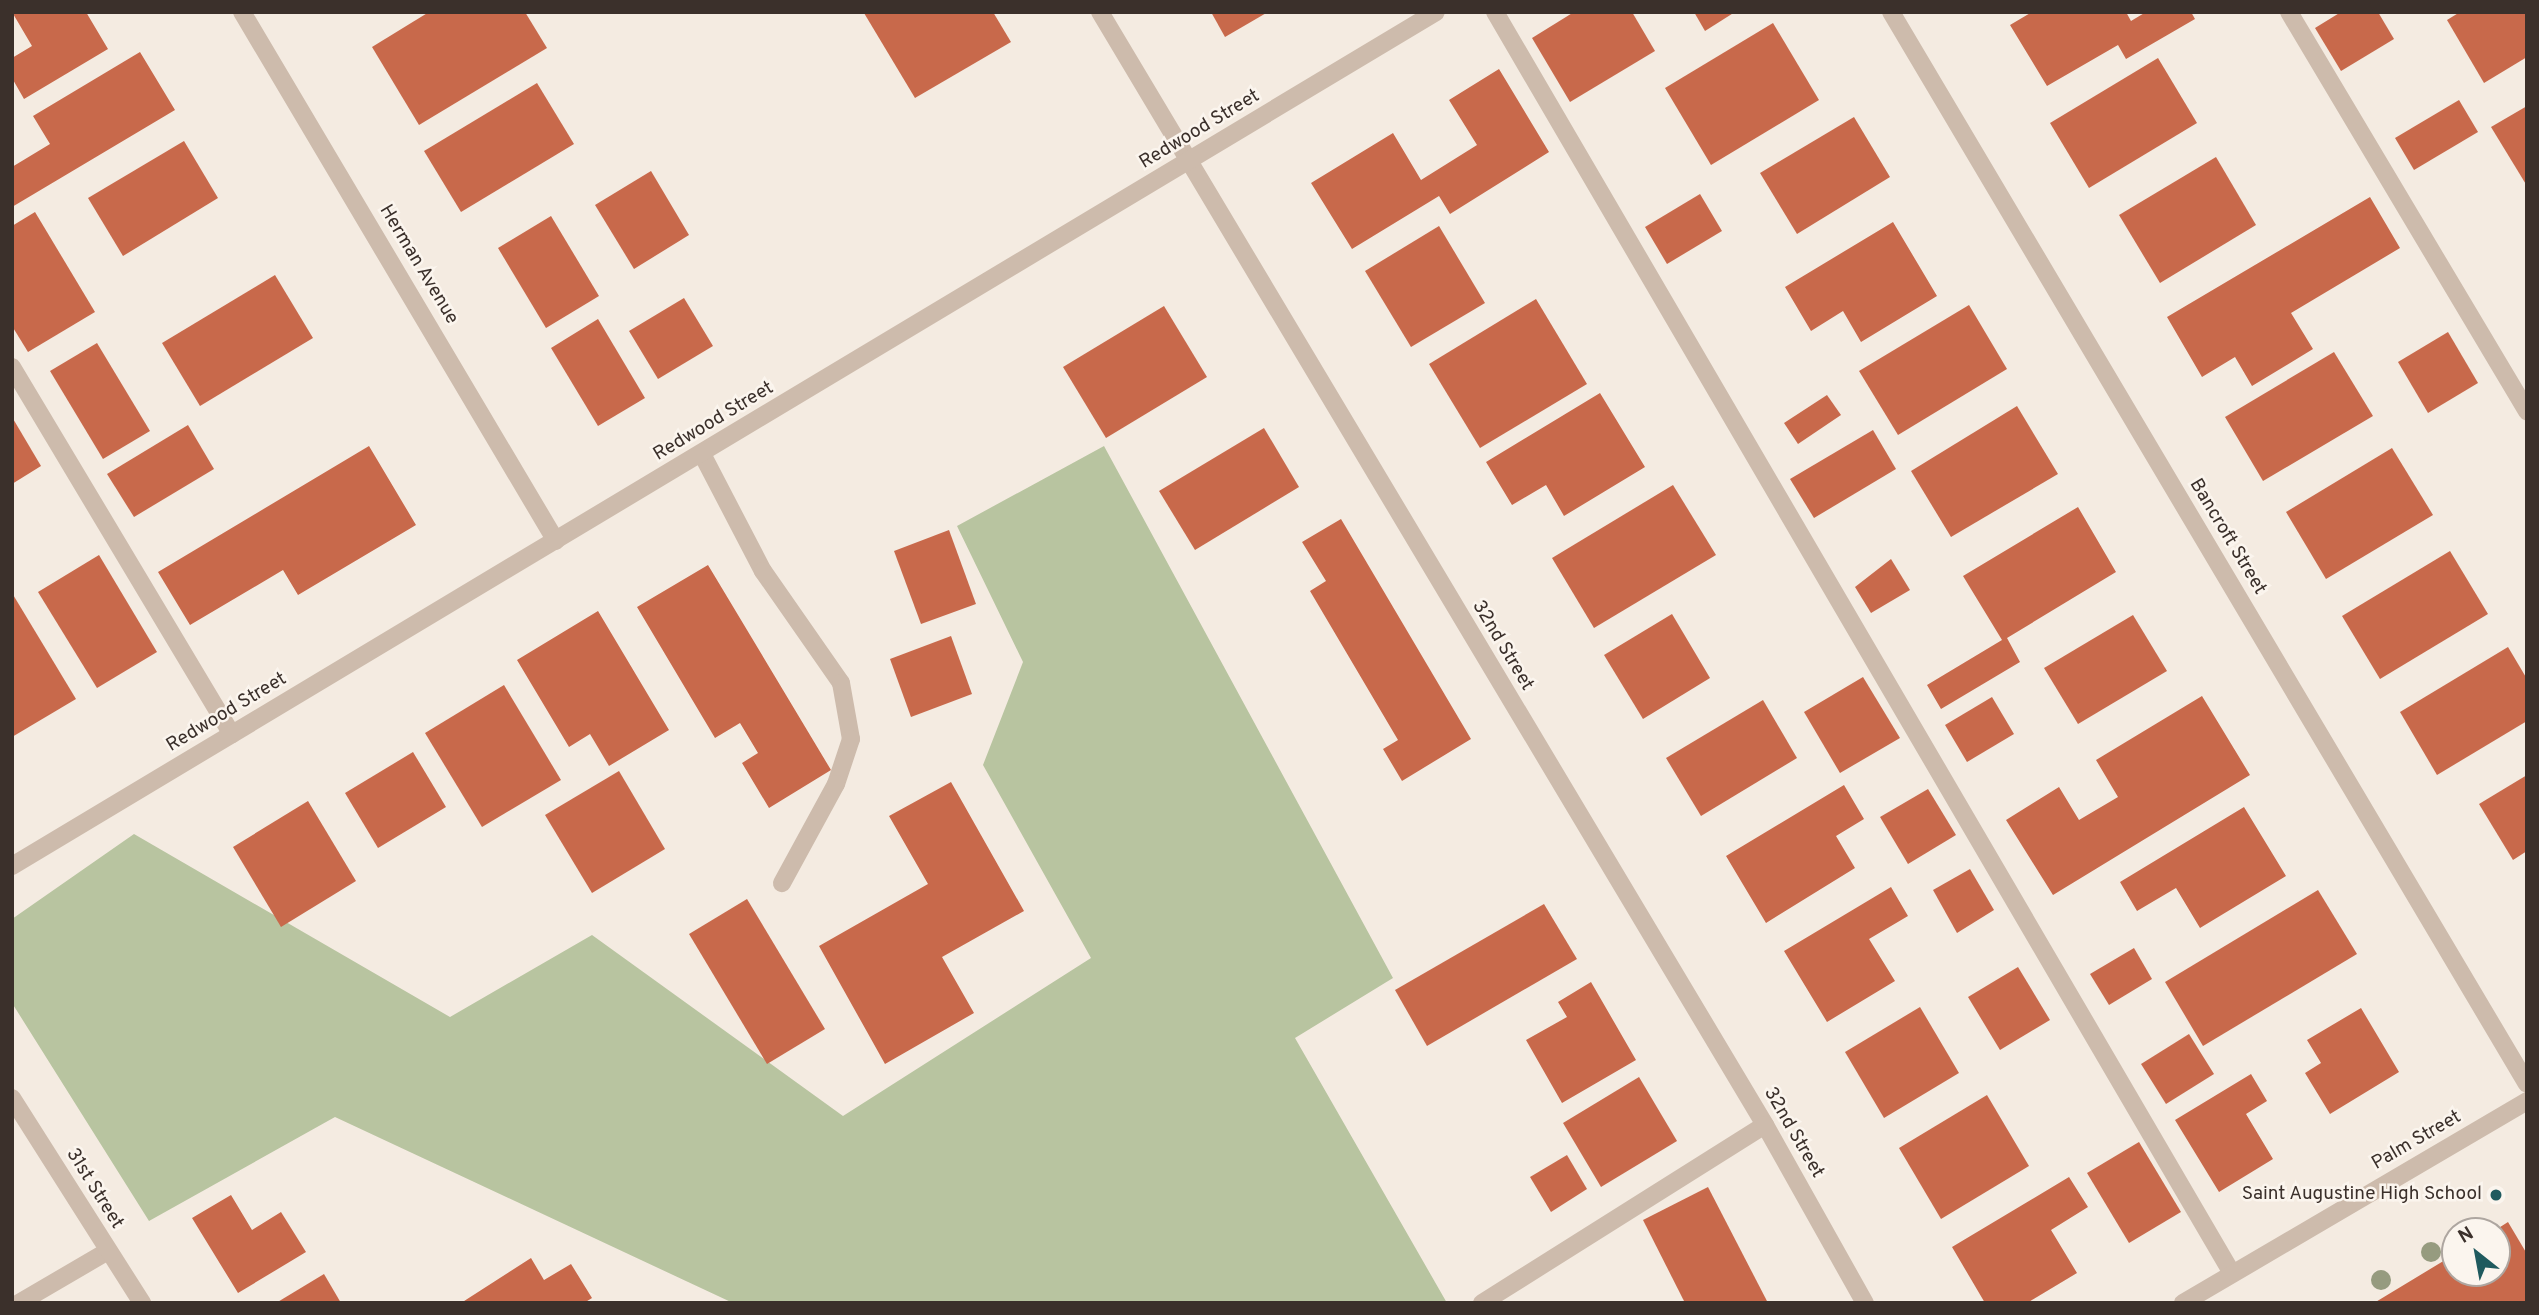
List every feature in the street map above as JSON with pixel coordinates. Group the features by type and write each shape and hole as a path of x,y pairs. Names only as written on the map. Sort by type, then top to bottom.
{"street":[{"name":"Herman Avenue","path":"242,12 556,541"},
{"name":"32nd Street","path":"1100,12 1765,1125 1865,1303"},
{"name":"Redwood Street","path":"12,866 1436,12"},
{"path":"1496,12 2232,1273"},
{"name":"Bancroft Street","path":"1891,12 2527,1084"},
{"path":"2289,12 2527,412"},
{"path":"12,367 232,734"},
{"path":"702,454 763,571 841,683 851,739 836,784 782,883"},
{"name":"31st Street","path":"12,1098 142,1303"},
{"name":"Palm Street","path":"2183,1303 2527,1101"},
{"path":"1482,1303 1765,1125"},
{"path":"19,1303 108,1251"}],"green space":[{"path":"1104,446 1393,978 1295,1038 1447,1303 733,1303 335,1117 149,1221 12,1003 12,919 134,834 450,1017 592,935 843,1116 1091,958 983,765 1023,662 957,526"}],"building":[{"path":"12,12 86,12 108,49 24,99 12,78 12,58 32,46"},
{"path":"429,12 525,12 547,48 419,125 372,47"},
{"path":"993,12 1011,42 915,98 864,13"},
{"path":"1211,12 1268,12 1225,37"},
{"path":"1574,12 1632,12 1655,51 1570,102 1532,38"},
{"path":"1694,12 1735,12 1705,31"},
{"path":"2032,12 2126,12 2131,21 2146,12 2191,12 2195,19 2126,59 2118,45 2047,86 2010,25"},
{"path":"2341,12 2378,12 2394,39 2341,71 2315,28"},
{"path":"2460,12 2527,12 2527,57 2484,83 2447,20"},
{"path":"1773,23 1819,100 1711,165 1665,88"},
{"path":"140,52 175,110 12,207 12,167 50,144 33,116"},
{"path":"2158,58 2197,123 2089,188 2050,123"},
{"path":"1499,69 1549,152 1450,214 1439,196 1352,249 1311,183 1393,133 1421,180 1477,145 1449,100"},
{"path":"537,83 574,144 461,212 424,151"},
{"path":"2459,100 2478,132 2414,170 2395,138"},
{"path":"2527,106 2527,186 2491,127"},
{"path":"1854,117 1890,177 1797,234 1760,173"},
{"path":"184,141 218,198 123,256 88,198"},
{"path":"2216,157 2256,225 2160,283 2119,215"},
{"path":"651,171 689,235 634,269 595,205"},
{"path":"1700,194 1722,231 1667,264 1645,227"},
{"path":"2370,197 2400,248 2291,313 2313,349 2252,386 2235,357 2202,377 2167,317"},
{"path":"35,212 95,312 28,352 12,326 12,226"},
{"path":"551,216 599,296 546,328 498,248"},
{"path":"1893,222 1937,296 1861,342 1843,311 1811,331 1785,287"},
{"path":"1439,226 1485,303 1411,347 1365,271"},
{"path":"275,275 313,338 200,406 162,343"},
{"path":"684,298 713,346 658,379 629,331"},
{"path":"1536,299 1587,384 1480,448 1429,364"},
{"path":"1969,305 2007,369 1898,435 1859,371"},
{"path":"1164,306 1207,377 1106,438 1063,367"},
{"path":"598,319 645,398 598,426 551,348"},
{"path":"2448,332 2478,383 2428,413 2398,362"},
{"path":"97,343 150,431 103,459 50,371"},
{"path":"2334,352 2373,416 2263,481 2225,417"},
{"path":"1600,393 1645,467 1564,516 1546,485 1512,505 1486,462"},
{"path":"1827,395 1841,415 1798,444 1784,423"},
{"path":"2017,406 2058,474 1951,537 1911,471"},
{"path":"12,417 41,466 12,484"},
{"path":"188,425 214,469 134,517 107,474"},
{"path":"1264,428 1299,487 1195,550 1159,491"},
{"path":"1873,430 1896,469 1814,518 1790,479"},
{"path":"369,446 416,525 298,595 283,570 190,625 158,572"},
{"path":"2392,448 2433,515 2326,579 2286,512"},
{"path":"1673,485 1716,555 1594,628 1552,558"},
{"path":"2078,507 2116,572 2007,638 2020,662 1941,709 1927,685 2002,640 1963,576"},
{"path":"1341,519 1471,739 1402,781 1383,749 1398,740 1310,591 1326,581 1302,542"},
{"path":"949,530 976,604 921,624 894,551"},
{"path":"2450,551 2488,614 2380,679 2342,616"},
{"path":"99,555 157,652 97,688 38,592"},
{"path":"1891,559 1910,590 1871,613 1855,587"},
{"path":"708,565 831,770 769,808 742,763 758,753 740,723 715,738 637,607"},
{"path":"12,593 76,699 12,737"},
{"path":"598,611 669,730 609,766 590,734 569,747 517,660"},
{"path":"1672,614 1710,678 1643,719 1604,655"},
{"path":"2133,615 2167,671 2078,724 2044,668"},
{"path":"951,636 972,694 911,717 890,659"},
{"path":"2508,647 2527,679 2527,721 2437,775 2400,712"},
{"path":"1863,677 1900,738 1840,773 1804,712"},
{"path":"504,685 561,780 482,827 425,733"},
{"path":"2202,696 2250,775 2053,895 2006,820 2059,787 2079,820 2118,797 2096,760"},
{"path":"1992,697 2014,734 1967,762 1945,725"},
{"path":"1763,700 1797,758 1701,816 1666,758"},
{"path":"413,752 446,807 378,848 345,793"},
{"path":"619,771 665,849 592,893 545,815"},
{"path":"2527,775 2527,851 2513,860 2479,804"},
{"path":"951,782 1024,911 942,957 974,1013 885,1064 819,946 928,884 889,816"},
{"path":"1844,785 1864,819 1836,836 1855,868 1766,923 1726,856"},
{"path":"1928,789 1956,835 1908,864 1880,817"},
{"path":"308,801 356,881 281,927 233,847"},
{"path":"2244,807 2286,876 2200,928 2176,888 2137,911 2120,882"},
{"path":"1970,869 1994,910 1957,933 1933,890"},
{"path":"1891,887 1908,916 1869,939 1895,981 1827,1022 1784,951"},
{"path":"2318,890 2357,954 2203,1046 2165,982"},
{"path":"747,899 825,1029 767,1064 689,934"},
{"path":"1544,904 1577,959 1427,1046 1395,990"},
{"path":"2134,948 2152,979 2109,1005 2090,974"},
{"path":"2018,967 2050,1020 2000,1050 1968,997"},
{"path":"1591,982 1636,1060 1562,1103 1526,1040 1567,1017 1558,1002"},
{"path":"1920,1007 1959,1073 1884,1118 1845,1052"},
{"path":"2361,1008 2399,1072 2330,1114 2305,1073 2321,1063 2307,1040"},
{"path":"2189,1034 2214,1074 2166,1104 2141,1064"},
{"path":"2251,1074 2267,1101 2246,1114 2273,1159 2219,1192 2175,1120"},
{"path":"1639,1077 1677,1141 1601,1187 1563,1123"},
{"path":"1987,1095 2029,1166 1941,1219 1899,1148"},
{"path":"2139,1142 2181,1212 2129,1243 2087,1173"},
{"path":"1567,1155 1587,1189 1551,1212 1530,1177"},
{"path":"2069,1177 2088,1207 2051,1230 2077,1273 2027,1303 1985,1303 1952,1247"},
{"path":"1708,1187 1768,1303 1685,1303 1643,1220"},
{"path":"231,1195 252,1230 281,1212 306,1252 238,1293 192,1218"},
{"path":"2511,1227 2527,1254 2527,1303 2374,1303 2441,1262 2441,1287 2511,1287"},
{"path":"531,1258 544,1280 571,1264 592,1298 584,1303 461,1303"},
{"path":"324,1274 341,1303 276,1303"}],"place":[{"name":"Saint Augustine High School","path":"2496,1195"}]}
